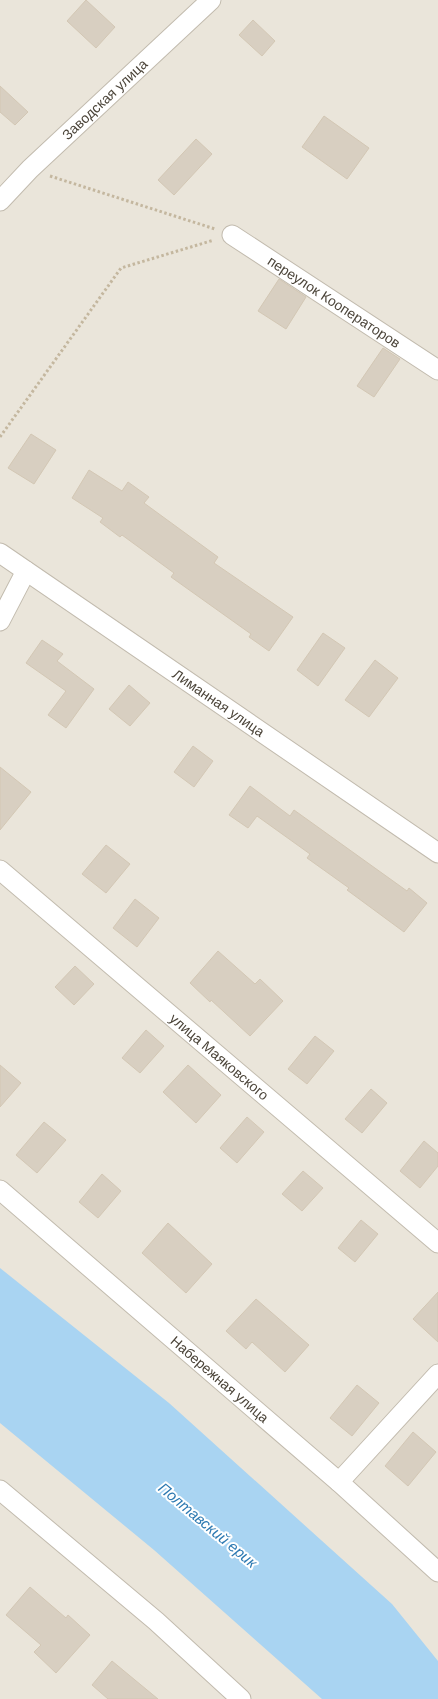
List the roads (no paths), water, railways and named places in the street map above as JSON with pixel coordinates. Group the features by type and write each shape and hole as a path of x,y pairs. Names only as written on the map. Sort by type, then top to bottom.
{"street":[{"name":"Заводская улица","path":"0,201 30,170 211,0"},
{"name":"переулок Кооператоров","path":"232,234 438,370"},
{"name":"Лиманная улица","path":"0,553 438,853"},
{"path":"0,621 26,571"},
{"name":"улица Маяковского","path":"0,870 438,1243"},
{"name":"Набережная улица","path":"0,1190 339,1482 438,1572"},
{"path":"339,1482 438,1374"},
{"path":"0,1490 156,1620 241,1699"}],"water":[{"name":"Полтавский ерик","path":"0,1268 169,1403 392,1604 438,1661 438,1699 322,1699 154,1550 0,1423"}]}
